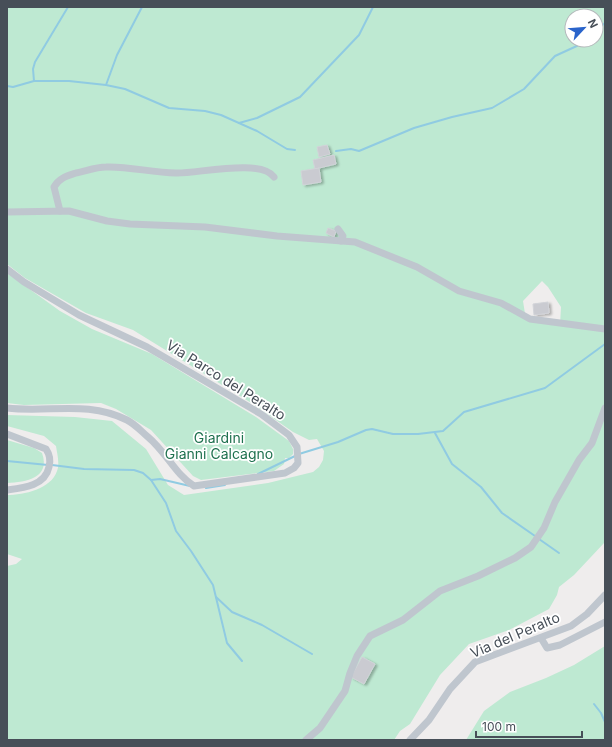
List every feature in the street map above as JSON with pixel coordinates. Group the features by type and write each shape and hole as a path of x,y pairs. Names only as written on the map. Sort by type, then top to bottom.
{"street":[{"path":"60,211 54,187 57,181 64,177 94,168 136,168 149,174 252,168 268,173 274,177"},
{"path":"7,212 69,211 107,221 130,224 205,227 355,242 374,250 390,254 459,290 501,303 530,319 574,323 605,329"},
{"path":"338,230 343,236 341,241"},
{"name":"Via Parco del Peralto","path":"7,269 24,282 79,315 148,347 261,414 289,435 297,447 298,463 294,468 285,473 194,486 186,481 160,447 128,421 102,410 70,407 7,408"},
{"path":"306,740 320,728 346,691 350,673 357,656 370,636 403,620 440,591 515,558 531,547 544,528 555,502 579,460 592,443 605,408"},
{"path":"7,434 46,449 50,459 48,471 41,481 7,490"},
{"name":"Via del Peralto","path":"410,740 429,720 450,689 475,662 571,626 587,614 605,596"},
{"path":"541,638 547,648 560,645 605,622"}],"green space":[{"path":"7,7 605,7 605,542 574,575 559,587 557,595 549,609 509,630 469,644 440,675 410,724 400,731 394,740 7,740 7,566 16,564 22,559 7,554 7,495 21,494 43,487 54,477 58,468 58,462 56,446 44,436 7,426 7,415 75,417 112,421 146,449 168,485 184,495 268,483 313,472 319,467 323,460 324,451 317,439 309,440 293,432 253,404 133,330 86,313 25,278 7,264","holes":["542,281 548,287 561,307 560,325 526,320 523,301"]},
{"name":"Giardini Gianni Calcagno","path":"7,273 60,311 92,329 152,354 256,417 289,441 293,449 293,454 289,458 285,458 284,464 274,471 201,480 193,476 151,430 116,409 101,403 24,405 7,403"},
{"path":"7,440 34,448 42,453 44,461 43,468 40,473 29,480 7,483"},
{"path":"605,646 605,740 466,740 484,711 510,692 574,665"}],"building":[{"path":"327,145 330,154 319,157 317,147"},
{"path":"334,155 336,164 315,169 313,160"},
{"path":"319,168 321,182 303,185 301,171"},
{"path":"328,228 336,231 334,237 326,233"},
{"path":"548,302 549,313 534,315 533,304"},
{"path":"362,657 375,664 364,684 351,677"}],"waterway":[{"path":"34,81 33,69 35,62 68,7"},
{"path":"106,85 117,55 142,7"},
{"path":"239,123 257,118 300,97 359,35 373,7"},
{"path":"336,151 351,149 359,151 414,128 452,117 492,108 524,89 555,56 572,48"},
{"path":"7,86 13,87 34,81 69,81 106,85 125,89 169,108 205,111 221,115 257,131 287,149 295,150"},
{"path":"299,454 338,442 366,430 372,429 393,434 418,434 443,431 464,412 545,388 605,344"},
{"path":"435,433 452,464 481,487 502,513 535,536"},
{"path":"258,474 295,456"},
{"path":"7,461 48,465"},
{"path":"52,465 84,469 134,470 143,473 151,480 166,503 176,531 213,585 227,643 242,661"},
{"path":"151,480 160,479 190,486"},
{"path":"206,488 225,485"},
{"path":"539,539 559,553"},
{"path":"216,597 232,612 262,625 312,654"},
{"path":"594,704 601,713 605,722"}]}
